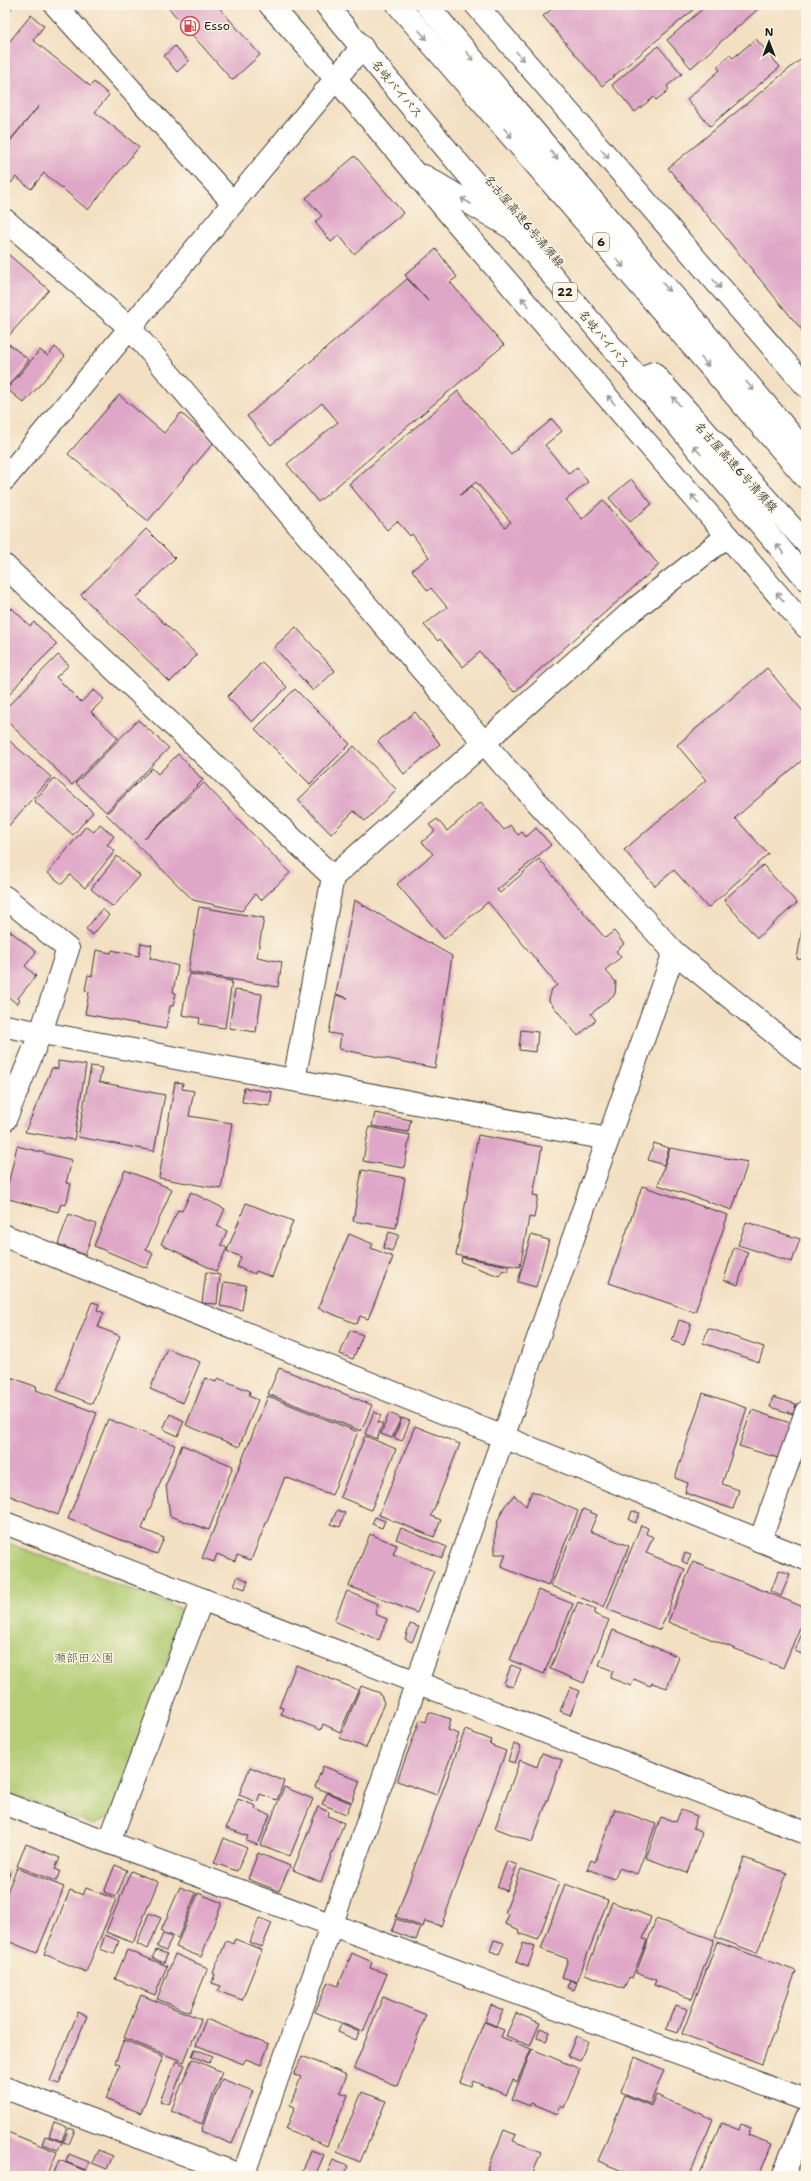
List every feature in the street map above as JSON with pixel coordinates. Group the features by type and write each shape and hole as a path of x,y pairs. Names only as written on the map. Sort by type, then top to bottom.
{"main road":[{"path":"55,5 233,203"},
{"path":"270,5 336,79 806,627"},
{"name":"名岐バイパス","path":"326,5 806,579"},
{"name":"名古屋高速6号清須線","path":"341,5 672,396 806,543"},
{"name":"6","path":"398,5 806,478"},
{"path":"427,5 806,452"},
{"path":"476,5 806,386"},
{"path":"5,479 362,47"},
{"path":"411,168 511,227"},
{"path":"5,220 130,328 484,742 674,952 806,1059"},
{"path":"294,1080 333,877 631,612 727,536"},
{"path":"5,566 333,877"},
{"path":"5,897 68,949 41,1032 5,1120"},
{"path":"5,2088 243,2176 674,952"},
{"path":"5,1026 608,1139"},
{"path":"5,1236 806,1560"},
{"path":"760,1541 806,1412"},
{"path":"5,1523 806,1833"},
{"path":"110,1842 202,1599"},
{"path":"5,1804 806,2100"},
{"path":"783,2176 806,2118"}],"green space":[{"name":"瀬部田公園","path":"5,1542 179,1608 183,1618 111,1815 94,1825 5,1792"}],"building":[{"path":"5,5 14,5 5,16"},
{"path":"166,5 217,5 260,55 232,80"},
{"path":"557,5 699,5 602,86 543,16"},
{"path":"707,5 754,5 758,9 691,68 667,40"},
{"path":"31,15 44,26 33,40 90,86 94,82 109,95 95,112 139,147 88,210 44,173 31,189 16,177 11,183 5,179 5,147 39,106 5,146 5,47"},
{"path":"756,39 780,67 710,126 687,99 720,70 717,67 730,55 733,58"},
{"path":"175,46 189,61 177,72 164,56"},
{"path":"658,46 682,74 667,86 669,90 656,100 654,97 635,112 612,85"},
{"path":"806,55 806,335 668,168"},
{"path":"355,156 403,213 354,254 339,235 331,242 315,222 322,216 306,198"},
{"path":"436,249 457,277 450,282 504,345 318,502 287,464 338,422 322,403 271,445 247,416 407,279 428,301 405,275"},
{"path":"8,254 49,290 6,339 5,258"},
{"path":"5,341 29,360 9,385 5,382"},
{"path":"55,347 65,356 24,403 7,389 40,350 48,356"},
{"path":"458,391 511,454 552,419 562,431 545,445 569,474 577,467 588,482 566,500 582,519 603,500 659,565 514,692 480,652 463,667 440,639 438,641 424,625 447,607 431,588 428,591 412,570 429,557 412,534 410,536 397,521 387,530 349,484","holes":["476,482 511,522 505,527 472,486 460,495"]},
{"path":"119,395 164,433 181,413 214,442 148,521 68,454"},
{"path":"631,479 652,504 630,522 609,498"},
{"path":"146,529 175,558 137,597 197,655 170,682 81,595"},
{"path":"5,605 10,610 12,608 30,626 34,622 57,644 22,679 5,700"},
{"path":"296,627 335,671 313,691 274,647"},
{"path":"58,655 69,665 56,677 81,702 94,690 104,699 91,712 118,738 72,785 5,719 5,709"},
{"path":"262,662 287,687 252,722 227,697"},
{"path":"767,668 806,715 806,757 735,818 768,854 708,908 674,870 655,886 624,850 706,780 677,745"},
{"path":"295,689 350,744 310,784 255,729"},
{"path":"415,712 440,744 404,774 378,741"},
{"path":"138,720 169,748 106,812 76,783"},
{"path":"5,737 51,777 6,829 5,828"},
{"path":"354,746 397,790 365,821 354,811 331,834 298,800"},
{"path":"178,754 203,780 144,839 204,783 290,873 261,900 255,894 242,911 193,900 106,814 152,768 158,774"},
{"path":"54,778 93,812 73,835 34,801"},
{"path":"481,802 504,830 510,825 518,835 522,832 526,837 536,828 551,845 497,890 500,893 539,859 605,938 614,931 624,944 616,951 621,957 605,970 616,982 615,994 591,1014 596,1020 578,1036 549,1001 550,991 557,985 488,902 444,939 397,884 433,854 422,842 435,831 429,825 437,819 447,831"},
{"path":"100,824 114,836 107,845 115,851 85,888 70,875 62,884 48,873 86,826 94,832"},
{"path":"117,856 140,876 113,907 91,889"},
{"path":"763,865 797,903 757,938 724,900"},
{"path":"354,900 452,956 435,1068 339,1049 341,1035 329,1033 336,995 348,998 336,994"},
{"path":"199,907 264,918 257,957 282,962 278,987 188,972"},
{"path":"102,909 109,915 93,935 86,929"},
{"path":"806,913 806,960 797,959"},
{"path":"5,927 36,952 25,966 36,976 18,998 20,1000 17,1004 5,994"},
{"path":"141,943 152,945 150,958 178,966 173,992 176,993 173,1006 170,1006 166,1029 85,1014 89,992 85,990 88,975 92,976 96,950 111,953 112,950 139,956"},
{"path":"189,974 232,981 225,1028 199,1024 200,1018 182,1015"},
{"path":"235,990 262,994 256,1032 229,1028"},
{"path":"521,1030 538,1032 536,1052 519,1050"},
{"path":"58,1061 86,1065 74,1140 25,1132 52,1068 58,1069"},
{"path":"91,1066 102,1068 99,1082 165,1095 154,1151 78,1137"},
{"path":"175,1082 183,1083 182,1089 194,1091 189,1116 232,1123 221,1189 159,1178"},
{"path":"244,1088 272,1092 270,1106 242,1102"},
{"path":"375,1113 411,1120 408,1132 372,1126"},
{"path":"369,1127 410,1135 404,1168 363,1161"},
{"path":"478,1135 542,1147 533,1195 538,1196 534,1218 529,1217 520,1267 456,1255"},
{"path":"654,1143 669,1148 664,1165 648,1160"},
{"path":"17,1146 72,1160 66,1183 71,1184 66,1205 61,1204 58,1212 5,1198"},
{"path":"670,1148 748,1162 732,1210 658,1185"},
{"path":"125,1170 172,1189 146,1250 153,1253 147,1268 94,1246"},
{"path":"362,1170 405,1178 396,1228 353,1221"},
{"path":"642,1186 728,1215 695,1312 609,1283"},
{"path":"191,1192 225,1209 217,1226 227,1231 221,1245 227,1248 216,1271 161,1244 178,1210 182,1211"},
{"path":"246,1203 293,1221 272,1277 256,1271 255,1274 237,1267 241,1257 227,1251"},
{"path":"69,1214 96,1224 85,1255 58,1244"},
{"path":"746,1222 800,1239 792,1262 738,1245"},
{"path":"389,1232 399,1235 392,1251 383,1248"},
{"path":"349,1234 373,1244 371,1248 393,1257 368,1319 360,1316 357,1324 318,1308"},
{"path":"531,1235 549,1240 536,1287 518,1282"},
{"path":"734,1247 748,1252 738,1285 724,1280"},
{"path":"462,1257 509,1266 508,1272 503,1270 499,1276 461,1262"},
{"path":"206,1272 220,1275 217,1304 202,1303"},
{"path":"224,1282 246,1285 242,1310 220,1306"},
{"path":"92,1302 99,1304 97,1310 104,1313 98,1327 120,1336 92,1404 57,1390"},
{"path":"679,1320 691,1324 684,1345 672,1341"},
{"path":"708,1328 764,1347 759,1362 703,1343"},
{"path":"350,1330 363,1335 353,1359 340,1354"},
{"path":"167,1348 200,1362 183,1403 150,1389"},
{"path":"279,1368 372,1405 361,1431 268,1394"},
{"path":"5,1375 37,1387 36,1390 97,1413 58,1515 5,1494"},
{"path":"205,1378 216,1382 218,1378 250,1391 249,1396 258,1400 239,1447 186,1425"},
{"path":"703,1393 747,1408 722,1484 739,1490 733,1509 685,1493 688,1483 675,1478"},
{"path":"268,1396 358,1432 332,1495 285,1477 251,1560 237,1555 235,1561 217,1554 214,1562 202,1558"},
{"path":"773,1397 796,1404 793,1414 770,1407"},
{"path":"752,1410 790,1423 778,1458 739,1446"},
{"path":"374,1412 381,1415 378,1422 383,1424 377,1439 365,1434"},
{"path":"389,1413 401,1418 392,1438 381,1434"},
{"path":"170,1414 184,1421 178,1436 163,1429"},
{"path":"402,1418 410,1421 402,1441 394,1438"},
{"path":"108,1419 175,1445 142,1529 164,1538 157,1554 68,1519"},
{"path":"415,1426 460,1444 431,1516 441,1520 434,1537 379,1515"},
{"path":"365,1436 396,1449 371,1510 340,1497"},
{"path":"182,1445 233,1466 209,1530 170,1516 166,1485"},
{"path":"532,1491 578,1511 548,1586 501,1567 506,1554 495,1554 495,1535 498,1520 504,1507 514,1495 526,1506"},
{"path":"583,1509 597,1515 590,1531 629,1546 604,1607 551,1586"},
{"path":"337,1510 345,1513 340,1527 331,1524"},
{"path":"632,1511 640,1513 635,1523 629,1520"},
{"path":"375,1517 385,1521 382,1528 372,1524"},
{"path":"641,1525 648,1528 646,1534 653,1537 646,1553 685,1569 660,1630 607,1609"},
{"path":"401,1528 447,1547 442,1558 396,1539"},
{"path":"370,1534 397,1545 393,1554 434,1571 417,1613 349,1586"},
{"path":"685,1553 691,1555 687,1564 682,1561"},
{"path":"693,1562 806,1608 806,1613 783,1668 668,1622"},
{"path":"779,1570 790,1574 781,1596 771,1591"},
{"path":"238,1576 248,1581 245,1589 234,1585"},
{"path":"538,1590 573,1604 544,1674 510,1660"},
{"path":"347,1591 378,1604 375,1614 387,1619 379,1640 334,1621"},
{"path":"578,1602 596,1609 594,1614 609,1620 584,1683 550,1669"},
{"path":"806,1623 806,1656 795,1651"},
{"path":"410,1624 419,1627 412,1642 405,1639"},
{"path":"613,1630 679,1657 667,1688 652,1683 650,1686 634,1679 631,1686 610,1678 613,1671 599,1665"},
{"path":"296,1665 358,1690 340,1732 323,1724 321,1730 281,1714 283,1708 279,1707"},
{"path":"511,1665 521,1669 513,1687 504,1684"},
{"path":"361,1686 380,1693 384,1703 366,1748 340,1738"},
{"path":"570,1687 580,1691 570,1715 560,1711"},
{"path":"429,1712 451,1719 448,1730 459,1734 437,1795 397,1781 420,1720 426,1722"},
{"path":"465,1730 492,1740 490,1745 506,1751 441,1926 425,1921 423,1927 396,1917"},
{"path":"514,1744 521,1747 515,1763 508,1761"},
{"path":"542,1753 562,1760 532,1842 495,1828 520,1760 537,1767"},
{"path":"323,1766 360,1781 352,1802 315,1787"},
{"path":"250,1767 284,1781 277,1800 260,1794 257,1802 239,1795"},
{"path":"284,1787 313,1799 290,1856 261,1845"},
{"path":"327,1793 351,1803 346,1814 322,1804"},
{"path":"238,1799 256,1806 255,1809 270,1815 258,1845 246,1841 248,1836 226,1828"},
{"path":"318,1807 329,1812 328,1816 344,1823 321,1882 293,1870"},
{"path":"615,1809 656,1824 637,1874 619,1868 614,1879 587,1869 591,1860 595,1862"},
{"path":"681,1810 697,1816 693,1828 702,1832 687,1873 646,1858 661,1817 676,1822"},
{"path":"224,1838 247,1848 237,1871 214,1863"},
{"path":"26,1844 60,1858 55,1869 60,1871 56,1881 17,1866"},
{"path":"258,1853 290,1866 279,1891 248,1879"},
{"path":"744,1858 787,1873 757,1953 715,1937"},
{"path":"507,1861 517,1865 507,1891 497,1887"},
{"path":"115,1865 127,1870 116,1897 104,1892"},
{"path":"17,1868 64,1887 37,1953 5,1940 5,1897"},
{"path":"521,1869 559,1882 538,1940 519,1933 520,1930 505,1924 509,1914 505,1913"},
{"path":"5,1870 10,1872 5,1885"},
{"path":"131,1871 158,1882 133,1943 106,1932"},
{"path":"565,1884 608,1900 577,1982 562,1977 568,1959 541,1949"},
{"path":"180,1887 196,1893 178,1938 161,1931"},
{"path":"86,1888 116,1899 86,1972 44,1954 70,1890 83,1895"},
{"path":"198,1893 222,1903 201,1957 176,1947"},
{"path":"612,1902 651,1917 643,1939 647,1940 632,1978 629,1977 624,1989 585,1974"},
{"path":"149,1913 161,1918 148,1949 137,1944"},
{"path":"259,1918 272,1923 262,1947 250,1942"},
{"path":"396,1919 421,1928 416,1940 392,1931"},
{"path":"656,1919 714,1940 692,1999 654,1985 656,1980 636,1973"},
{"path":"163,1934 172,1937 166,1951 157,1947"},
{"path":"105,1935 119,1941 114,1954 100,1949"},
{"path":"235,1939 262,1950 242,2000 218,1991 221,1986 212,1983 215,1974 213,1973 226,1941 233,1944"},
{"path":"494,1940 504,1943 499,1954 490,1951"},
{"path":"717,1942 796,1971 762,2064 682,2034"},
{"path":"523,1943 535,1947 528,1967 516,1962"},
{"path":"127,1950 167,1966 155,1995 115,1979"},
{"path":"156,1950 167,1954 164,1963 152,1958"},
{"path":"352,1953 372,1962 370,1968 387,1974 363,2032 315,2012 328,1982 338,1986"},
{"path":"175,1954 208,1968 190,2012 157,1999"},
{"path":"570,1980 577,1983 574,1990 567,1987"},
{"path":"141,1995 201,2019 184,2062 124,2038"},
{"path":"383,1997 426,2015 397,2086 354,2068"},
{"path":"491,2005 503,2010 496,2026 485,2021"},
{"path":"675,2005 687,2009 678,2033 666,2029"},
{"path":"78,2012 87,2016 59,2084 50,2081"},
{"path":"516,2013 540,2023 530,2046 506,2036"},
{"path":"206,2019 269,2044 261,2065 246,2059 243,2064 196,2045"},
{"path":"484,2022 504,2030 501,2037 531,2049 517,2082 513,2080 506,2095 473,2081 471,2086 460,2082"},
{"path":"341,2024 359,2032 356,2040 338,2032"},
{"path":"540,2028 550,2032 546,2041 537,2038"},
{"path":"576,2036 588,2041 580,2061 568,2056"},
{"path":"124,2040 163,2056 141,2113 106,2099 120,2065 115,2063"},
{"path":"195,2049 213,2056 209,2063 192,2056"},
{"path":"532,2049 580,2069 564,2108 560,2106 558,2114 531,2103 530,2106 512,2099"},
{"path":"302,2056 347,2075 340,2092 348,2095 327,2146 286,2129 295,2107 290,2105 301,2077 294,2075"},
{"path":"635,2057 664,2070 650,2104 621,2092"},
{"path":"192,2059 222,2072 202,2124 171,2111"},
{"path":"176,2061 185,2065 169,2104 160,2101"},
{"path":"222,2079 253,2091 232,2144 201,2131"},
{"path":"362,2092 386,2101 360,2162 337,2152"},
{"path":"625,2095 651,2106 656,2095 713,2119 689,2176 635,2176 598,2161"},
{"path":"54,2122 67,2127 62,2141 49,2136"},
{"path":"721,2123 739,2130 741,2124 751,2128 748,2135 772,2144 759,2176 699,2176"},
{"path":"69,2128 75,2130 69,2144 63,2142"},
{"path":"504,2130 516,2135 513,2141 541,2152 532,2176 485,2176"},
{"path":"5,2131 57,2152 47,2176 5,2176"},
{"path":"45,2136 62,2142 58,2150 42,2144"},
{"path":"98,2150 113,2156 107,2169 92,2163"},
{"path":"311,2150 324,2155 315,2176 302,2173"},
{"path":"69,2154 89,2162 86,2170 66,2162"},
{"path":"59,2160 98,2176 53,2176"},
{"path":"333,2160 348,2166 344,2176 326,2176"}],"place":[{"name":"Esso","path":"190,26"}]}
